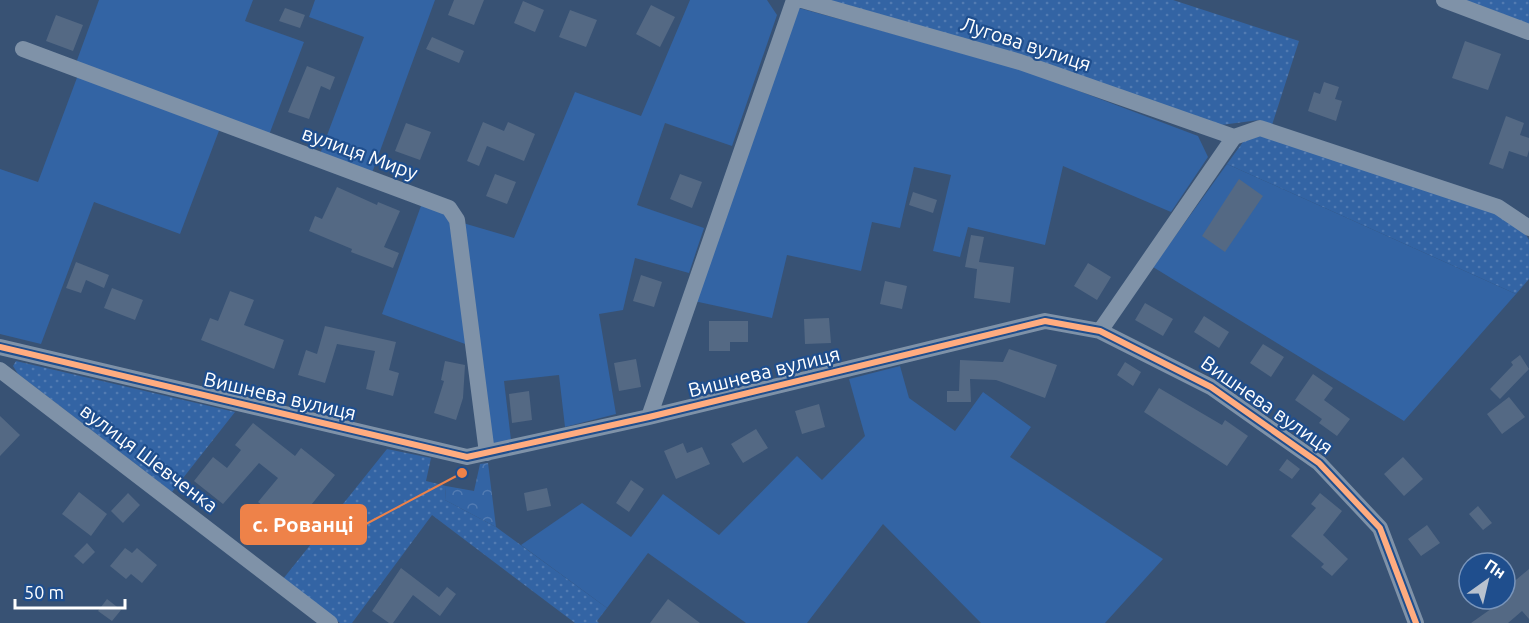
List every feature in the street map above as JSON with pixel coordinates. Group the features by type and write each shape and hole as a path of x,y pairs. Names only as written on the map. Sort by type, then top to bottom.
{"street":[{"path":"650,417 794,0"},
{"name":"Лугова вулиця","path":"802,0 1020,63 1234,136"},
{"path":"1444,0 1529,32"},
{"name":"вулиця Миру","path":"23,49 449,208 458,220 487,453"},
{"path":"1100,331 1234,136 1260,128 1498,207 1529,228"},
{"name":"Вишнева вулиця","path":"0,347 467,457 650,417 1045,321 1100,331 1211,387 1319,463 1380,528 1416,623"},
{"name":"вулиця Шевченка","path":"0,370 330,623"}],"green space":[{"path":"99,0 253,0 245,21 304,42 269,135 76,63"},
{"path":"315,0 435,0 372,173 320,154 364,37 309,17"},
{"path":"690,0 767,0 777,15 732,146 665,123 637,205 704,228 689,273 635,258 623,310 599,314 616,414 565,427 559,375 504,381 511,440 491,444 463,223 514,238 575,92 641,116"},
{"path":"826,0 1173,0 1299,41 1272,125 1259,120 1221,125"},
{"path":"1461,0 1529,0 1529,26"},
{"path":"799,8 1018,68 1198,136 1208,157 1171,212 1063,166 1045,245 968,227 960,257 933,251 951,175 914,167 900,228 872,222 861,271 787,255 772,318 694,301"},
{"path":"78,75 220,128 180,234 94,202 41,344 0,334 0,169 38,182"},
{"path":"1259,135 1495,213 1526,235 1529,240 1529,279 1516,294 1227,164 1243,142"},
{"path":"1227,164 1516,294 1404,421 1153,267"},
{"path":"422,203 446,212 453,222 468,345 382,314"},
{"path":"16,361 235,412 172,492 18,374 13,366"},
{"path":"900,366 909,398 955,431 983,392 1031,427 1010,457 1163,559 1105,623 981,623 883,524 807,623 746,623 648,553 607,608 521,545 582,503 631,537 663,494 719,535 797,456 822,480 865,436 849,379"},
{"path":"387,449 431,458 426,481 446,486 445,500 496,527 607,608 597,621 599,623 575,623 432,515 352,623 340,623 283,579"},
{"path":"488,463 496,527 445,500 446,486 474,491 480,464"}],"building":[{"path":"454,0 484,0 474,25 448,15"},
{"path":"523,1 544,10 535,32 514,23"},
{"path":"651,5 675,17 660,47 636,34"},
{"path":"285,8 305,15 300,28 279,21"},
{"path":"570,10 597,20 586,47 559,37"},
{"path":"56,15 83,25 73,51 46,41"},
{"path":"432,37 464,51 459,63 426,49"},
{"path":"1465,41 1501,54 1488,90 1452,78"},
{"path":"307,66 335,77 330,90 321,86 309,119 288,112"},
{"path":"1324,82 1339,87 1335,99 1342,101 1336,121 1308,111 1314,92 1320,94"},
{"path":"1506,116 1524,123 1520,135 1529,138 1529,150 1527,157 1509,151 1503,169 1489,164"},
{"path":"483,122 504,131 508,122 535,134 524,161 487,146 479,166 467,161"},
{"path":"406,123 431,132 420,160 395,151"},
{"path":"495,174 516,182 507,204 486,196"},
{"path":"680,174 702,182 692,208 670,199"},
{"path":"1239,179 1263,196 1225,252 1202,236"},
{"path":"337,187 377,205 378,202 400,211 384,247 399,253 393,268 351,252 352,249 309,231 315,216 322,219"},
{"path":"913,192 937,200 933,213 909,205"},
{"path":"971,235 984,237 979,262 1014,267 1010,303 974,298 977,269 965,267"},
{"path":"76,262 109,275 104,288 86,280 81,293 66,288"},
{"path":"1088,263 1111,277 1097,300 1074,286"},
{"path":"641,275 662,282 654,307 633,301"},
{"path":"885,281 907,286 902,309 880,304"},
{"path":"112,288 143,300 135,320 104,308"},
{"path":"230,291 254,300 244,325 284,340 274,369 201,340 210,318 218,321"},
{"path":"1145,303 1173,319 1163,336 1135,320"},
{"path":"1204,316 1229,332 1219,348 1194,332"},
{"path":"829,318 831,343 805,344 804,319"},
{"path":"709,321 748,321 748,342 730,342 730,351 709,351"},
{"path":"325,326 396,342 389,370 399,373 393,396 366,389 375,351 337,344 325,383 298,375 306,350 317,354"},
{"path":"1263,344 1284,357 1271,377 1250,363"},
{"path":"1009,349 1057,365 1045,398 996,380 970,379 971,402 947,402 947,391 959,391 960,360 1003,362"},
{"path":"1520,355 1529,369 1500,399 1490,389 1513,365 1511,362"},
{"path":"636,359 641,387 619,391 614,363"},
{"path":"445,361 465,365 463,398 456,420 434,413 444,381 441,380"},
{"path":"1125,362 1141,372 1133,386 1117,375"},
{"path":"1313,374 1333,388 1324,400 1350,419 1337,436 1319,423 1322,419 1295,400"},
{"path":"1159,388 1222,425 1225,420 1248,436 1227,466 1144,412"},
{"path":"529,391 532,420 512,423 509,394"},
{"path":"1509,397 1525,417 1502,434 1487,414"},
{"path":"819,404 825,427 802,434 795,411"},
{"path":"0,416 20,435 0,456"},
{"path":"253,423 295,456 301,448 335,475 292,529 258,502 278,478 259,463 223,504 194,481 213,457 227,468 241,450 235,445"},
{"path":"756,429 768,448 743,463 731,444"},
{"path":"683,443 687,453 702,447 710,464 676,479 664,451"},
{"path":"1403,457 1423,479 1404,496 1384,474"},
{"path":"1287,459 1300,469 1292,479 1279,470"},
{"path":"631,480 644,489 629,512 616,503"},
{"path":"547,488 551,506 527,511 524,493"},
{"path":"79,492 107,514 91,536 62,514"},
{"path":"128,493 140,505 123,523 111,511"},
{"path":"1320,493 1342,511 1323,535 1348,559 1332,576 1321,567 1324,564 1291,536 1316,508 1311,504"},
{"path":"1478,506 1492,523 1483,530 1469,514"},
{"path":"1427,525 1440,543 1421,556 1408,539"},
{"path":"87,543 95,552 83,564 74,556"},
{"path":"125,548 132,553 137,548 157,565 142,583 131,574 126,579 110,566"},
{"path":"401,568 439,597 447,587 456,594 440,616 413,595 393,623 389,623 372,611"},
{"path":"1529,569 1529,619 1522,611 1508,623 1471,623 1488,611 1517,611 1517,579"},
{"path":"107,599 121,610 112,621 98,611"},
{"path":"668,599 700,623 650,623"}],"cycle path":[{"path":"0,347 467,457 649,417 1045,321 1100,331 1211,387 1319,463 1380,528 1416,623"}],"place":[{"name":"с. Рованці","path":"462,473"}]}
